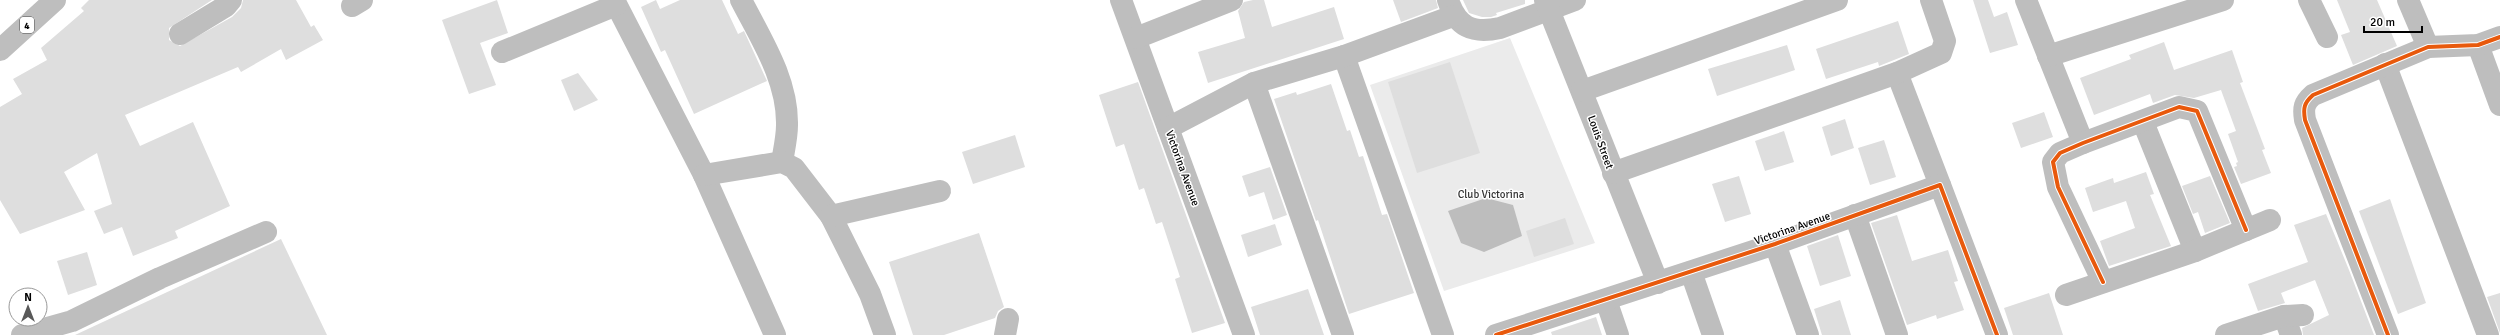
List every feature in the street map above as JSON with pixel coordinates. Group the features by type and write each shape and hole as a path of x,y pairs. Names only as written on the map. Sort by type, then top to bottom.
{"main road":[{"name":"4","path":"0,50 55,0"},
{"path":"180,34 226,6 231,0"},
{"path":"740,0 765,46 783,88 787,125 782,162"},
{"name":"Victorina Avenue","path":"1121,0 1244,335"},
{"path":"1136,38 1232,0"},
{"path":"1168,128 1254,82 1344,56 1450,8 1470,29 1486,31 1500,28 1547,5 1575,0"},
{"path":"1582,91 1837,0"},
{"path":"1613,173 1897,72 1941,53 1945,41 1931,0"},
{"path":"2026,0 2083,143"},
{"path":"2048,56 2223,0"},
{"path":"2309,0 2327,37"},
{"path":"2408,0 2428,47"},
{"path":"502,52 615,3 704,175 775,335"},
{"name":"Louis Street","path":"1547,5 1658,283"},
{"path":"2388,335 2303,109 2306,102 2313,95 2428,47 2450,44 2478,45 2500,37"},
{"path":"2478,45 2500,105"},
{"path":"1344,56 1443,335"},
{"path":"2385,64 2488,335"},
{"path":"1897,72 1997,335"},
{"path":"1254,82 1343,335"},
{"path":"2103,282 2058,186 2053,162 2060,153 2179,107 2196,111 2246,230"},
{"path":"2143,122 2195,251"},
{"path":"704,175 782,162 794,168 831,216 870,294 885,335"},
{"name":"Victorina Avenue","path":"1496,335 1520,331 1606,300 1775,244 1940,185"},
{"path":"831,216 940,191"},
{"path":"1855,216 1897,335"},
{"path":"2066,295 2195,251 2270,220"},
{"path":"22,335 72,321 160,278 266,232"},
{"path":"1775,244 1808,335"},
{"path":"1691,272 1713,335"},
{"path":"1606,300 1618,335"},
{"path":"2226,335 2293,322"}],"green space":[{"name":"Club Victorina","path":"1510,38 1595,243 1444,291 1370,85"}],"shaded area":[{"path":"1486,198 1513,205 1522,236 1484,252 1461,243 1448,211"}],"building":[{"path":"89,0 212,0 169,28 169,40 180,46 232,17 241,8 243,0 296,0 311,27 314,25 323,40 286,60 281,49 241,72 238,67 125,115 140,146 193,122 230,206 175,231 178,238 133,256 122,227 104,234 94,211 112,204 97,153 64,172 85,210 20,234 0,200 0,107 22,94 13,79 47,60 41,48 84,11 81,8"},
{"path":"497,0 508,33 480,43 496,85 469,94 442,20"},
{"path":"656,0 660,9 680,0 722,0 738,34 744,31 767,81 694,114 665,50 661,52 641,7"},
{"path":"1264,0 1272,27 1334,7 1344,39 1208,83 1198,52 1245,38 1238,11 1244,2"},
{"path":"1393,0 1436,0 1438,8 1401,22"},
{"path":"1463,0 1525,0 1525,4 1496,13 1497,15 1491,17 1482,17 1469,13"},
{"path":"1973,0 1988,0 1994,17 2007,12 2018,45 1990,53"},
{"path":"2337,0 2377,0 2397,46 2353,65 2341,35 2350,32"},
{"path":"1898,21 1909,54 1879,66 1878,62 1826,79 1816,49"},
{"path":"2164,42 2174,70 2232,50 2243,82 2240,83 2265,149 2262,150 2271,173 2241,184 2234,167 2237,166 2236,163 2238,162 2228,134 2236,131 2221,90 2194,98 2175,95 2153,103 2150,94 2094,115 2080,78 2131,59 2129,55"},
{"path":"1787,45 1795,70 1717,96 1708,69"},
{"path":"1450,62 1480,153 1417,173 1388,82"},
{"path":"578,73 598,100 574,111 561,80"},
{"path":"1138,82 1225,323 1192,333 1175,279 1180,277 1162,222 1156,224 1144,188 1139,190 1124,144 1116,147 1099,95"},
{"path":"1331,84 1347,131 1350,130 1359,157 1363,156 1382,215 1387,214 1414,293 1349,314 1318,220 1316,221 1274,99 1296,92 1297,95"},
{"path":"2044,112 2053,137 2021,148 2012,123"},
{"path":"1845,119 1854,148 1831,156 1822,127"},
{"path":"1784,131 1794,162 1765,171 1755,141"},
{"path":"1015,135 1025,167 973,184 962,152"},
{"path":"1884,140 1896,177 1870,185 1858,148"},
{"path":"1270,167 1287,215 1273,220 1264,192 1249,197 1242,176"},
{"path":"2146,172 2154,194 2150,195 2171,246 2109,266 2100,241 2135,228 2126,201 2093,212 2085,188 2113,178 2114,183"},
{"path":"1739,176 1751,214 1725,222 1712,184"},
{"path":"2210,176 2230,223 2205,233 2198,212 2193,214 2182,186"},
{"path":"2390,199 2426,303 2398,314 2359,211"},
{"path":"2326,214 2374,335 2303,335 2302,328 2329,315 2315,280 2281,293 2285,303 2258,311 2248,284 2308,262 2294,225"},
{"path":"1897,215 1912,261 1948,250 1958,281 1954,282 1964,310 1937,319 1936,315 1907,325 1871,223"},
{"path":"1565,218 1574,244 1534,257 1526,231"},
{"path":"1275,224 1282,245 1248,257 1241,235"},
{"path":"979,233 1004,307 998,311 995,318 944,335 913,335 889,262"},
{"path":"1838,235 1851,276 1820,286 1807,246"},
{"path":"281,239 327,335 75,335"},
{"path":"87,252 97,285 68,295 57,261"},
{"path":"1308,289 1324,335 1260,335 1251,307"},
{"path":"2049,293 2063,335 2013,335 2004,308"},
{"path":"2500,293 2500,333 2487,297"},
{"path":"1840,300 1851,335 1822,335 1814,309"},
{"path":"1596,317 1602,335 1552,335 1551,332"}],"cycle path":[{"path":"2388,335 2305,120 2305,106 2313,95 2428,47 2478,45 2500,37"},
{"path":"2103,282 2058,187 2053,162 2060,153 2179,107 2197,111 2246,230"},
{"path":"1496,335 1775,244 1940,185 1997,335"}]}
